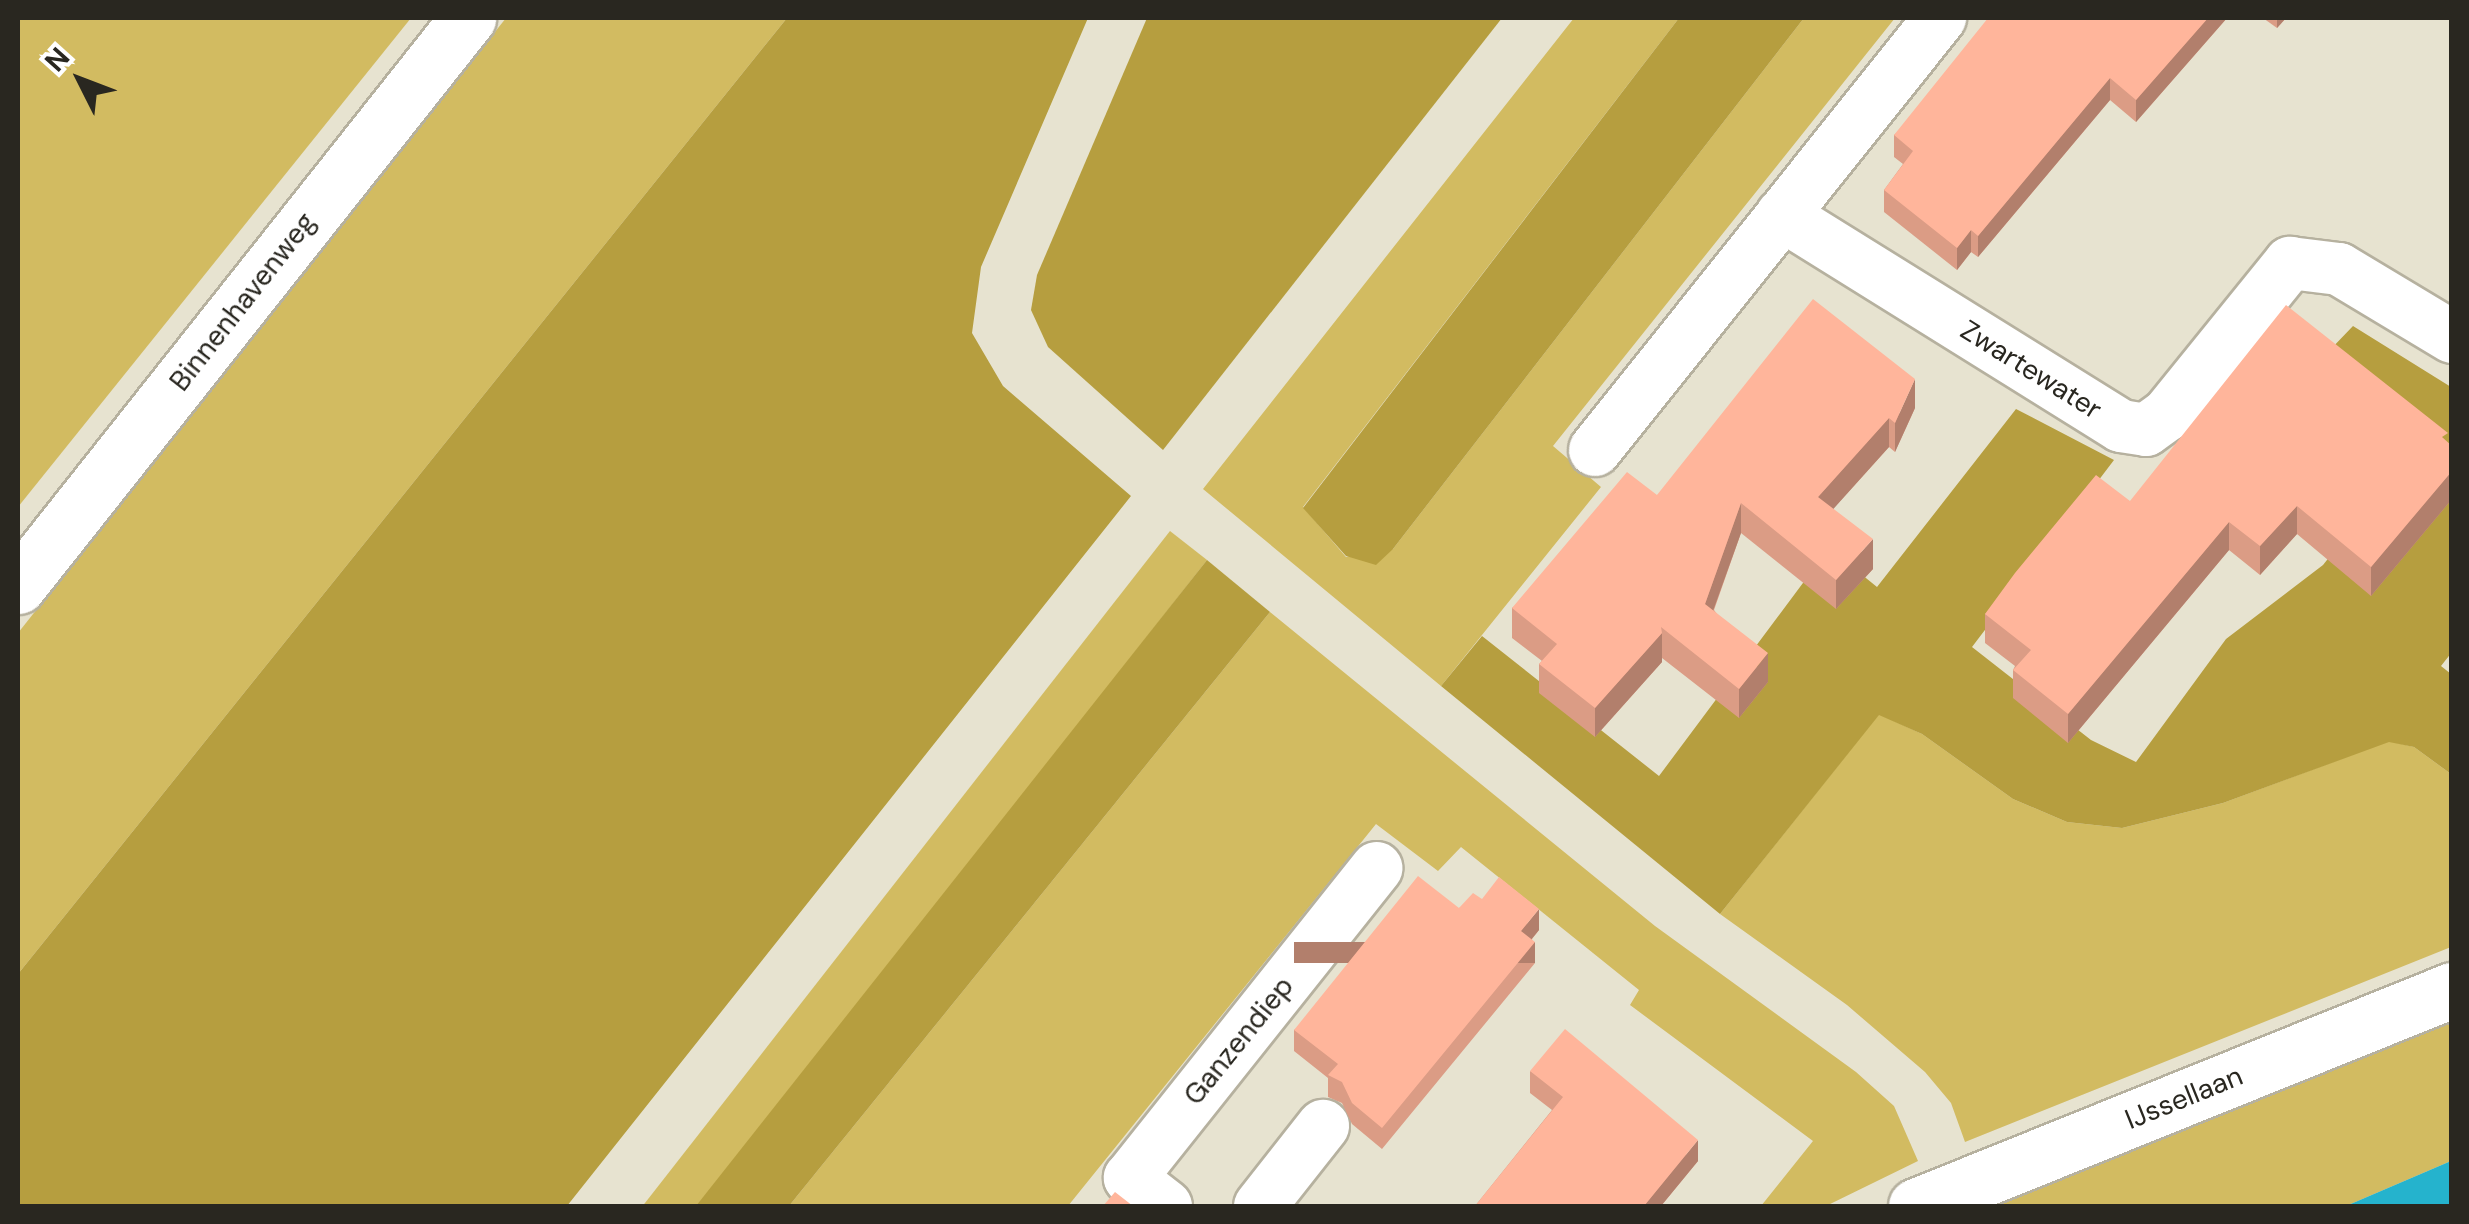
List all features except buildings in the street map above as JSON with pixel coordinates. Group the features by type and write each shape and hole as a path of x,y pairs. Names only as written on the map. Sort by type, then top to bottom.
{"street":[{"name":"Binnenhavenweg","path":"18,586 468,18"},
{"path":"1596,450 1940,18"},
{"name":"Zwartewater","path":"1782,215 2121,426 2146,430 2167,415 2290,263 2339,269 2452,337"},
{"name":"Ganzendiep","path":"1166,1206 1130,1178 1378,868"},
{"name":"IJssellaan","path":"1916,1206 2452,990"},
{"path":"1260,1206 1324,1126"}],"shaded area":[{"path":"18,18 411,18 18,507"},
{"path":"506,18 787,18 18,974 18,633"},
{"path":"787,18 1088,18 981,267 972,333 1003,386 1131,496 567,1206 18,1206 18,974"},
{"path":"1147,18 1502,18 1163,450 1048,347 1031,310 1037,275"},
{"path":"1574,18 1679,18 1303,507 1346,557 1393,549 1804,18 1895,18 1553,446 1601,487 1441,686 1203,489"},
{"path":"1679,18 1804,18 1393,549 1376,565 1346,556 1303,508"},
{"path":"2353,326 2451,387 2452,652 2441,666 2451,674 2451,774 2414,747 2389,742 2223,803 2122,828 2067,822 2013,799 1922,734 1879,715 1720,914 1441,686 1482,636 1659,776 1829,548 1877,587 2016,409 2114,460 1972,647 2091,740 2136,762 2226,639 2323,565 2411,454 2328,352"},
{"path":"1170,531 1207,560 702,1206 643,1206"},
{"path":"1207,560 1270,612 789,1206 696,1206"},
{"path":"1270,612 1655,926 1856,1072 1894,1106 1918,1161 1826,1206 1761,1206 1813,1141 1630,1005 1639,990 1461,847 1438,871 1376,824 1068,1206 789,1206"},
{"path":"1879,714 1922,734 2013,799 2067,822 2122,828 2223,803 2389,741 2414,747 2451,774 2451,947 1965,1142 1951,1103 1925,1072 1847,1005 1720,914"},
{"path":"2451,1021 2451,1161 2346,1206 2001,1206 1999,1200 2024,1187"}],"water":[{"path":"2451,1161 2451,1206 2346,1206"}]}
